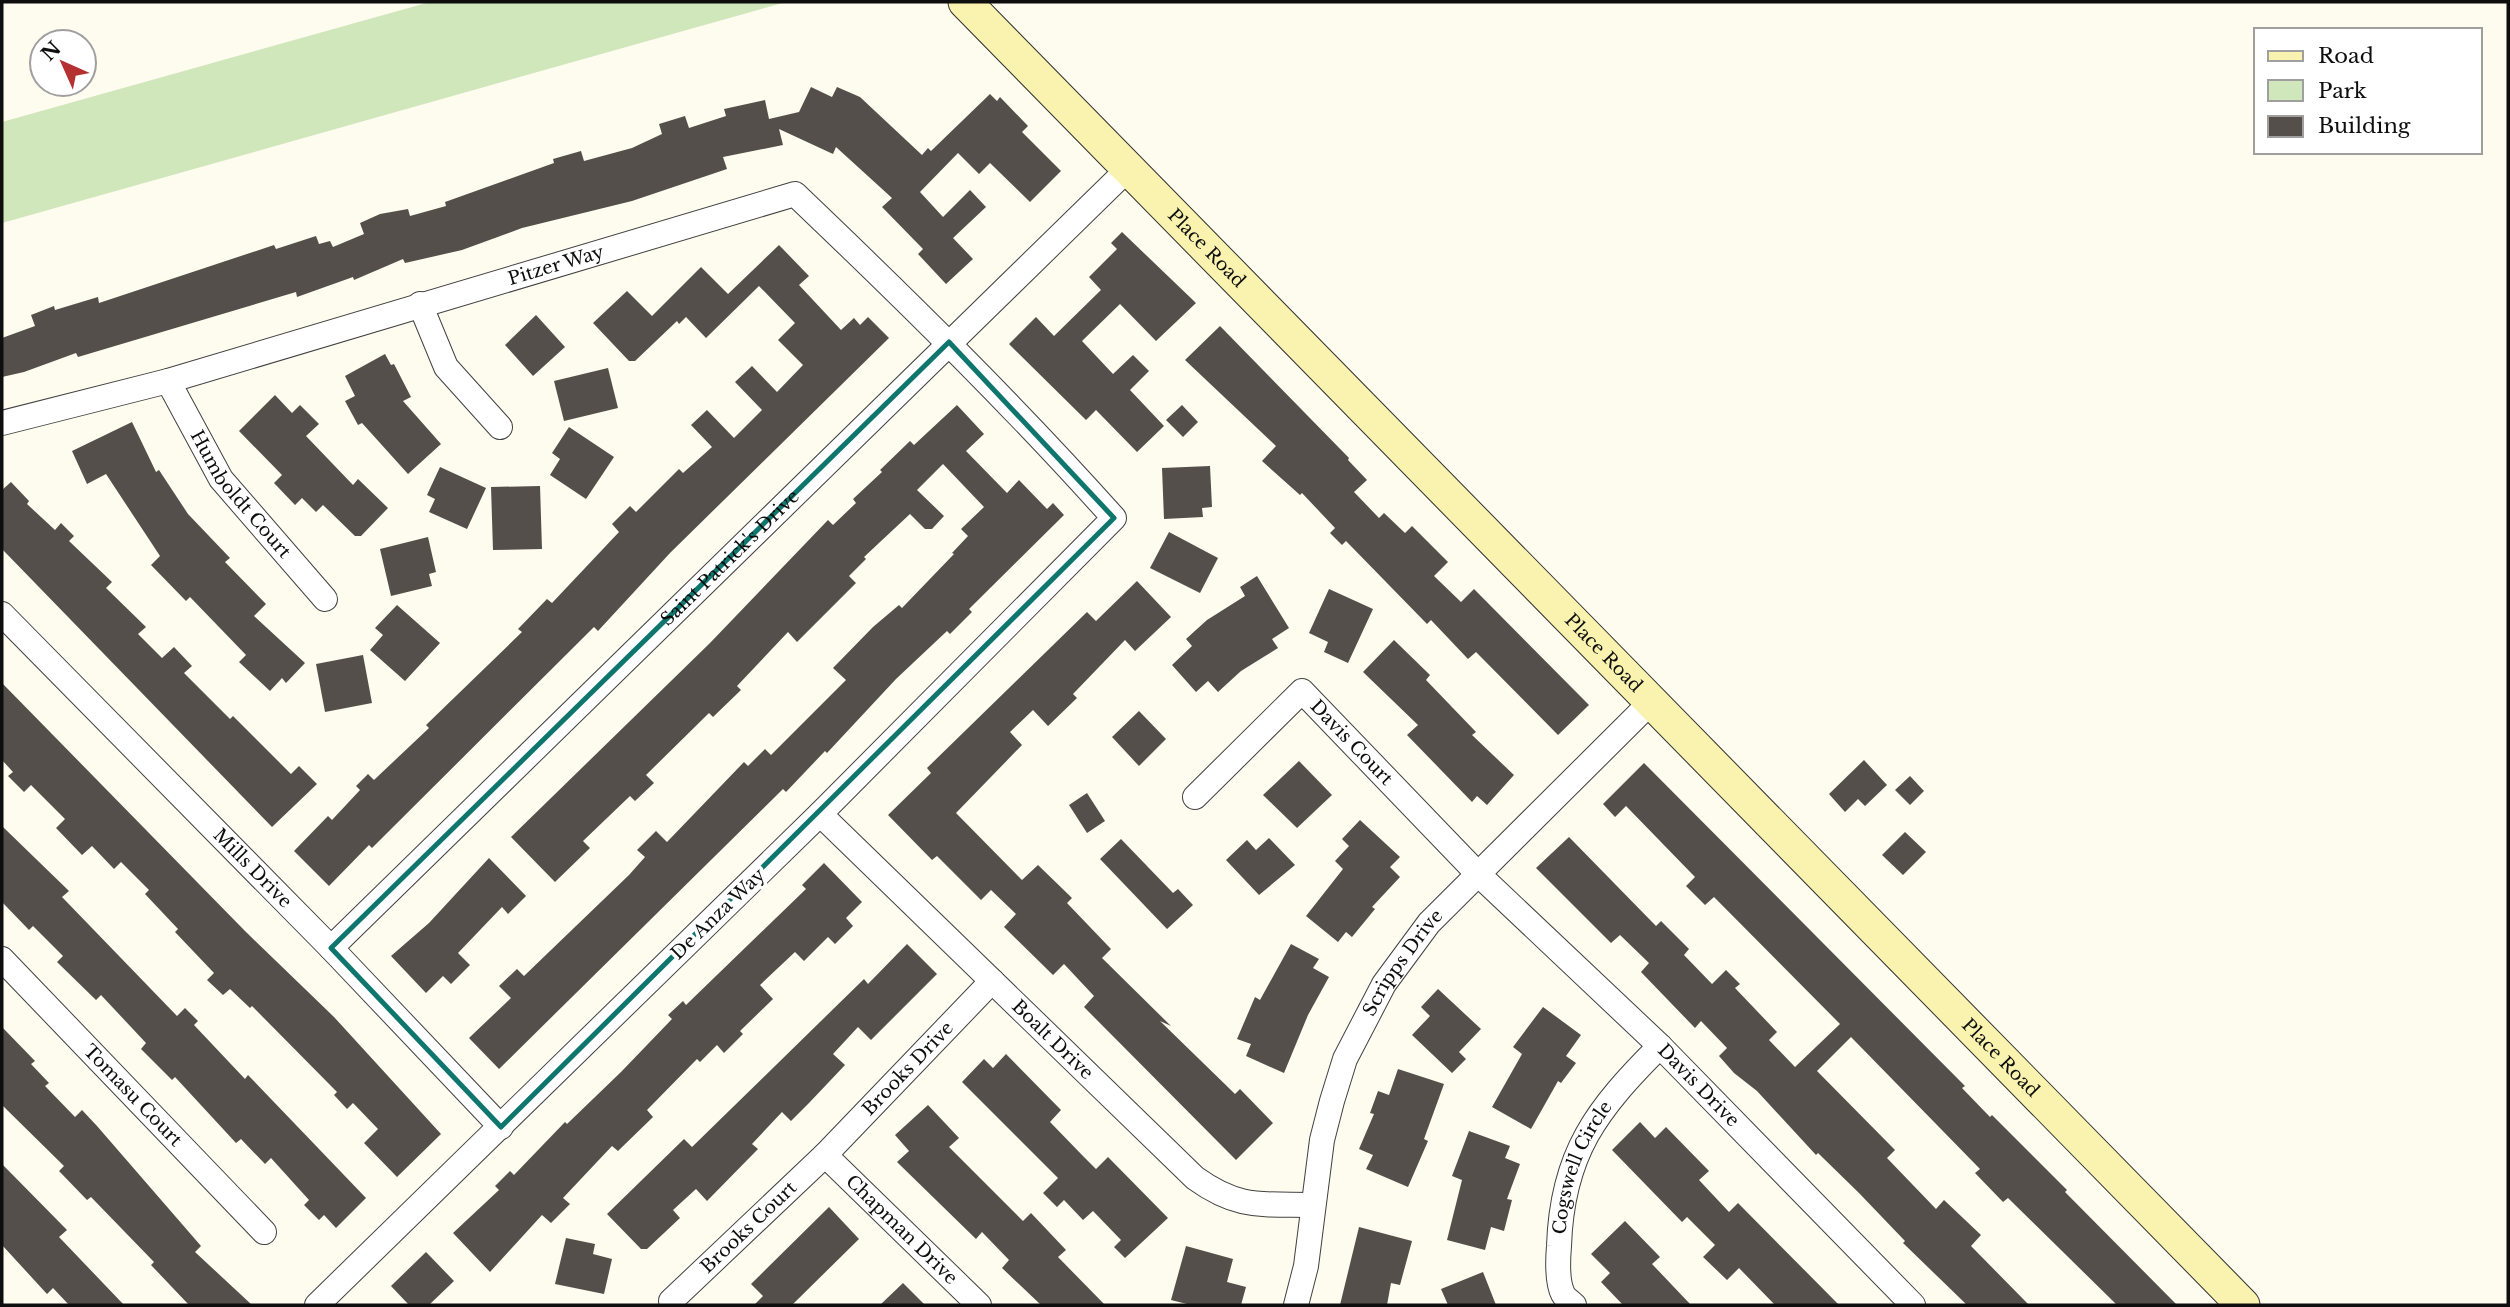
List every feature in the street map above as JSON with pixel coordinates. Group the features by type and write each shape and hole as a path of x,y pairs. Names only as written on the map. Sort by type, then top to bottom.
{"street":[{"name":"Place Road","path":"965,2 1653,700 2243,1305"},
{"name":"Saint Patrick's Drive","path":"331,948 1129,168"},
{"name":"Pitzer Way","path":"2,423 169,381 795,194 950,342 1028,422 1114,519"},
{"path":"420,304 446,367 500,426"},
{"name":"Humboldt Court","path":"169,381 221,479 325,599"},
{"name":"De Anza Way","path":"317,1305 820,814 1114,519"},
{"name":"Mills Drive","path":"2,614 331,948 501,1127"},
{"name":"Davis Court","path":"1195,797 1301,691 1477,873"},
{"name":"Scripps Drive","path":"1296,1305 1306,1266 1311,1205 1332,1101 1345,1059 1364,1019 1409,948 1477,873 1653,700"},
{"name":"Boalt Drive","path":"820,814 1195,1178 1219,1195 1245,1204 1311,1205"},
{"name":"Davis Drive","path":"1477,873 1660,1046 1913,1305"},
{"name":"Tomasu Court","path":"2,960 264,1232"},
{"name":"Brooks Drive","path":"825,1154 992,981"},
{"name":"Cogswell Circle","path":"1574,1305 1563,1294 1558,1255 1560,1218 1566,1185 1576,1154 1591,1124 1615,1091 1660,1046"},
{"name":"Brooks Court","path":"671,1301 825,1154"},
{"name":"Chapman Drive","path":"825,1154 979,1305"}],"highlighted area":[{"path":"949,342 1114,518 501,1127 331,948"}],"green space":[{"path":"430,2 786,2 2,223 2,122 88,98 98,98 98,95"}],"building":[{"path":"811,87 832,97 837,87 860,97 922,155 928,148 931,151 990,94 997,101 1000,97 1028,126 1022,132 1061,171 1030,202 990,163 979,174 958,153 920,192 943,217 970,190 986,207 953,238 973,259 946,284 918,254 923,249 882,207 892,198 836,147 833,154 779,129 783,145 723,157 727,169 632,201 522,228 462,250 405,263 403,259 354,280 353,277 297,297 296,292 78,357 76,353 2,377 2,338 35,326 31,315 54,306 55,310 98,297 99,303 274,245 276,249 316,236 319,244 330,241 333,247 364,234 360,223 380,214 408,209 410,216 446,206 445,202 554,163 553,159 581,151 584,161 632,148 662,134 659,124 685,116 689,128 726,116 724,109 765,100 769,119 799,112"},
{"path":"1122,232 1196,303 1156,341 1120,304 1082,341 1113,374 1133,355 1149,371 1130,390 1164,426 1137,452 1096,410 1086,420 1009,344 1036,317 1054,336 1101,290 1089,277 1117,249 1111,243"},
{"path":"779,245 809,276 799,285 841,330 854,318 860,325 868,317 889,338 670,553 598,631 594,627 372,848 369,845 329,886 294,851 328,816 332,820 360,790 356,786 368,774 374,780 429,728 426,725 522,632 518,629 547,599 552,603 619,532 612,524 630,506 636,512 679,469 683,473 712,447 691,425 707,410 734,438 762,410 735,382 752,366 777,392 803,365 778,340 795,323 759,286 706,338 686,317 679,324 677,321 635,361 629,361 593,323 627,291 652,316 701,267 728,294"},
{"path":"536,315 565,347 533,376 505,345"},
{"path":"1220,326 1349,458 1367,480 1354,492 1379,518 1384,513 1405,533 1412,526 1448,562 1434,576 1461,602 1474,589 1589,705 1558,735 1476,652 1468,659 1431,620 1427,624 1346,541 1342,545 1330,533 1335,528 1302,493 1300,495 1262,461 1276,446 1185,360"},
{"path":"385,354 391,365 394,364 411,397 403,401 441,444 408,474 362,423 358,425 345,401 355,396 345,376"},
{"path":"608,368 618,408 564,421 554,381"},
{"path":"275,395 292,413 300,405 319,424 306,436 353,485 358,479 388,508 361,536 355,536 323,505 316,512 302,498 295,505 274,483 282,475 239,431"},
{"path":"957,405 984,434 966,451 1007,493 1019,480 1047,509 1053,503 1064,515 969,609 972,612 950,634 947,631 896,679 827,753 825,751 786,792 783,789 499,1069 469,1038 511,998 499,986 517,969 524,976 629,875 645,857 637,850 656,831 667,842 744,762 748,766 765,749 771,755 846,680 833,668 873,627 899,605 902,608 954,554 952,553 968,536 961,529 984,507 943,464 917,490 944,516 932,529 925,529 910,514 864,557 866,559 849,576 856,583 797,642 788,632 737,686 741,690 713,717 709,713 646,775 654,783 635,801 630,796 583,841 590,848 555,882 511,837 710,643 828,520 833,525 856,503 853,499 882,472 880,470 910,441 914,445"},
{"path":"1182,405 1198,422 1183,437 1166,420"},
{"path":"132,422 156,472 159,470 188,514 230,558 225,562 266,604 254,616 305,663 286,683 282,678 270,691 239,662 246,655 190,597 186,601 151,565 160,556 106,474 87,484 72,451"},
{"path":"569,427 614,457 586,499 550,475 560,459 552,453"},
{"path":"1210,466 1212,507 1202,508 1203,517 1164,519 1162,468"},
{"path":"440,467 486,488 467,529 429,512 435,499 427,495"},
{"path":"11,482 29,501 27,504 55,530 61,523 74,536 69,541 112,582 106,588 146,627 138,634 162,658 174,647 192,666 184,673 230,719 233,716 291,774 299,766 317,784 272,827 2,549 2,490"},
{"path":"540,486 542,549 493,550 491,487"},
{"path":"1169,532 1218,558 1200,593 1150,568"},
{"path":"428,537 436,572 429,574 432,586 391,596 380,549"},
{"path":"1257,576 1289,628 1272,639 1278,648 1241,671 1218,692 1208,681 1196,692 1172,665 1192,646 1186,639 1207,620 1245,596 1240,587"},
{"path":"1137,581 1171,617 1135,651 1125,640 1073,694 1077,698 1048,726 1033,710 1010,732 1022,745 956,813 1022,880 1038,865 1072,898 1067,903 1111,949 1102,958 1171,1026 1160,1021 1235,1094 1240,1089 1273,1123 1236,1160 1084,1007 1094,996 1064,964 1053,975 1004,927 1016,914 991,890 981,900 937,856 932,860 888,815 931,773 927,768 1087,612 1096,621"},
{"path":"1329,589 1373,609 1348,663 1324,652 1328,642 1309,633"},
{"path":"397,605 440,643 405,681 370,650 383,635 375,628"},
{"path":"1394,640 1430,675 1426,680 1476,732 1472,735 1514,775 1487,805 1477,796 1472,802 1407,735 1418,725 1363,672"},
{"path":"363,655 372,703 325,712 316,664"},
{"path":"2,683 245,931 334,1017 441,1134 397,1177 364,1143 378,1129 353,1103 347,1109 334,1095 337,1092 252,1006 250,1008 230,989 223,995 207,980 214,973 175,932 178,929 145,894 149,890 121,862 114,869 92,846 82,855 56,828 65,819 31,785 24,792 8,776 13,772 2,760"},
{"path":"1139,711 1166,739 1139,766 1112,737"},
{"path":"1864,760 1887,785 1865,806 1858,799 1845,812 1829,794"},
{"path":"1299,761 1332,795 1297,828 1263,795"},
{"path":"1644,763 1965,1086 1962,1088 2067,1190 2065,1192 2177,1305 2117,1305 2008,1198 2003,1202 1975,1173 1980,1169 1851,1037 1817,1071 1895,1150 1887,1158 1936,1209 1944,1200 1981,1235 1971,1246 2029,1305 1967,1305 1903,1243 1905,1241 1859,1193 1818,1153 1816,1155 1757,1091 1734,1073 1719,1056 1727,1048 1701,1021 1695,1028 1641,972 1649,963 1620,935 1611,943 1536,868 1569,837 1656,926 1661,921 1689,949 1684,955 1712,984 1726,970 1740,984 1735,988 1777,1032 1769,1040 1795,1067 1840,1024 1714,897 1705,905 1686,886 1695,877 1626,806 1615,817 1603,804"},
{"path":"1910,776 1924,791 1910,805 1895,790"},
{"path":"1087,793 1105,821 1087,833 1069,805"},
{"path":"1360,820 1400,857 1390,867 1400,877 1372,907 1375,909 1352,937 1346,932 1338,942 1306,916 1343,869 1335,861 1349,846 1342,839"},
{"path":"2,826 69,891 62,897 177,1016 185,1008 198,1021 194,1025 245,1079 248,1075 366,1198 336,1228 324,1215 319,1220 304,1205 309,1200 271,1158 265,1164 241,1139 236,1143 175,1077 172,1080 141,1049 146,1043 101,995 96,1000 57,962 63,956 33,926 29,930 2,902"},
{"path":"1905,832 1926,852 1903,875 1882,855"},
{"path":"1269,838 1295,865 1259,895 1226,860 1247,840 1256,850"},
{"path":"1121,839 1173,893 1178,889 1193,905 1167,929 1100,859"},
{"path":"489,858 526,896 508,914 502,907 458,953 470,965 451,984 443,976 426,993 391,956 429,923"},
{"path":"824,863 862,902 846,918 853,926 835,944 828,937 804,961 795,952 760,985 773,999 740,1031 743,1034 724,1053 717,1045 700,1062 697,1059 647,1110 653,1117 618,1151 612,1146 563,1198 570,1204 551,1223 542,1215 490,1272 453,1233 499,1190 495,1186 510,1171 514,1175 565,1122 567,1124 621,1072 672,1019 668,1015 683,1001 686,1005 806,889 802,885"},
{"path":"907,944 937,974 871,1040 858,1027 833,1054 845,1065 809,1103 791,1121 782,1112 752,1144 758,1149 707,1201 696,1189 673,1210 680,1218 647,1249 641,1249 607,1214 684,1139 692,1147 864,979 868,984"},
{"path":"1291,944 1319,959 1313,968 1329,977 1308,1015 1284,1073 1246,1056 1251,1044 1237,1039 1255,997 1260,1000"},
{"path":"1438,989 1481,1029 1459,1052 1466,1059 1452,1073 1412,1035 1430,1016 1421,1007"},
{"path":"1543,1007 1581,1035 1566,1056 1576,1063 1561,1083 1558,1081 1531,1129 1492,1107 1522,1054 1513,1047"},
{"path":"2,1027 35,1061 31,1064 49,1083 45,1086 75,1117 82,1110 201,1246 195,1252 252,1305 189,1305 151,1265 154,1262 91,1197 87,1200 59,1171 64,1166 2,1105"},
{"path":"1006,1054 1061,1110 1050,1122 1082,1155 1096,1169 1108,1157 1168,1218 1125,1258 1114,1247 1121,1240 1093,1211 1083,1220 1064,1200 1057,1207 1043,1193 1058,1178 962,1082 984,1059 993,1068"},
{"path":"1398,1069 1444,1084 1424,1139 1428,1141 1408,1187 1366,1169 1373,1155 1359,1149 1374,1114 1370,1113 1378,1091 1389,1095"},
{"path":"928,1105 959,1138 949,1147 1023,1221 1031,1213 1066,1250 1058,1257 1105,1305 1041,1305 1002,1268 1009,1260 982,1232 976,1239 897,1162 909,1151 895,1135"},
{"path":"1640,1122 1655,1138 1666,1127 1709,1171 1699,1180 1729,1212 1738,1203 1839,1305 1775,1305 1739,1268 1727,1280 1703,1257 1715,1245 1687,1217 1682,1222 1612,1150"},
{"path":"1469,1131 1510,1146 1505,1158 1520,1164 1507,1199 1512,1200 1504,1231 1491,1227 1485,1250 1447,1240 1462,1180 1452,1176"},
{"path":"2,1164 67,1230 59,1237 124,1305 69,1305 53,1288 47,1294 2,1245"},
{"path":"829,1207 859,1239 792,1305 754,1305 763,1296 751,1284"},
{"path":"1625,1221 1660,1257 1652,1264 1691,1305 1623,1305 1601,1282 1610,1273 1591,1254"},
{"path":"1359,1227 1412,1241 1400,1285 1391,1283 1387,1305 1340,1305"},
{"path":"566,1238 595,1244 593,1254 612,1259 604,1294 555,1284"},
{"path":"1186,1246 1233,1259 1227,1282 1246,1287 1241,1305 1191,1305 1171,1300"},
{"path":"426,1252 454,1281 429,1305 409,1305 391,1286"},
{"path":"1483,1272 1496,1305 1448,1305 1441,1289"},
{"path":"903,1283 925,1305 880,1305"}]}
